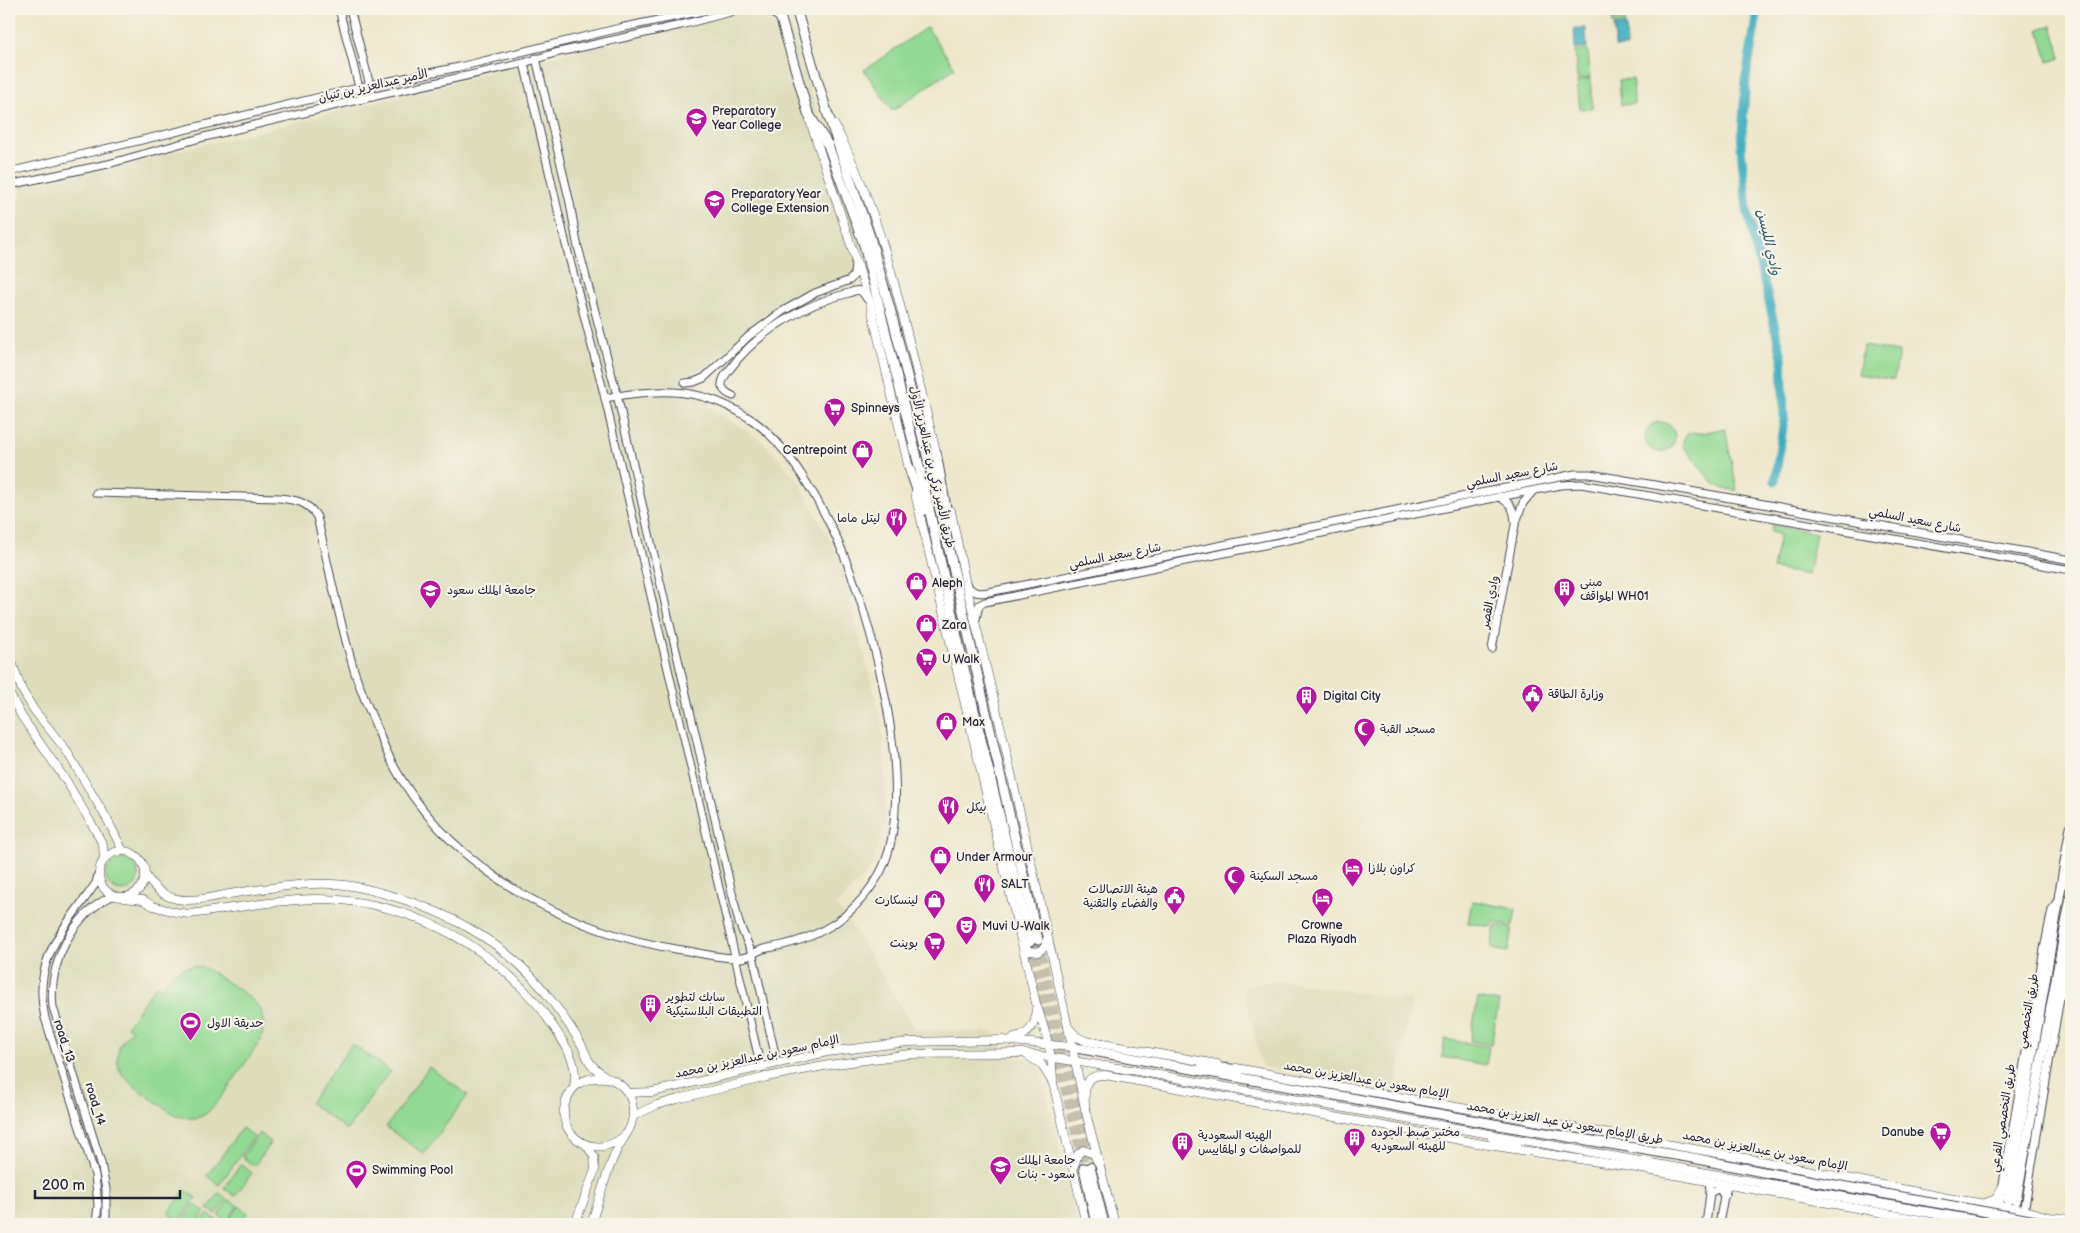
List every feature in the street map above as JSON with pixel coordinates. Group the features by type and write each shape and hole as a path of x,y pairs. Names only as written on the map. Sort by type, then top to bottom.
{"main road":[{"name":"طريق الأمير تركي بن عبدالعزيز الأول","path":"779,13 808,113 828,145 864,245 948,588 963,664 1034,941 960,598 932,475 892,316 870,238 826,109 796,9"},
{"path":"826,109 850,154 880,236 902,314 950,505 965,580 1012,776 1071,1047 1115,1224"},
{"path":"808,113 870,303 1036,1003 1049,1044 1052,1058 1053,1083 1086,1224"},
{"path":"936,453 960,598"},
{"path":"909,467 948,588"},
{"path":"9,654 22,690 34,710 66,750 107,819 123,851"},
{"path":"9,693 22,717 67,782 94,828 103,845 104,860"},
{"name":"طريق التخصصي","path":"2071,827 2058,898 2012,1200 2071,896"},
{"path":"575,1224 595,1170 594,1156 586,1145 571,1134 565,1122 564,1104 574,1087 576,1077 569,1052 542,1010 506,971 475,948 426,921 356,901 314,899 190,914 153,906 143,900 112,896 102,886 98,876 100,866 104,860 115,852 123,851 138,857 144,865 152,886 162,893 177,899 204,899 271,888 311,884 354,886 394,895 432,910 483,935 517,962 553,1002 581,1044 588,1060 598,1071 619,1084 628,1093 633,1107 633,1116 616,1152 590,1224"},
{"path":"123,898 139,891 145,881 146,874"},
{"path":"1021,938 1027,950 1038,952 1045,947 1046,935"},
{"path":"1002,1040 1020,1037 1030,1029 1036,1017 1036,1003"},
{"name":"الإمام سعود بن عبدالعزيز بن محمد","path":"1068,1027 1077,1037 1092,1042 1240,1070 1751,1159 1982,1204 2024,1210 2051,1220 2071,1219"},
{"path":"973,1040 974,1052"},
{"name":"الإمام سعود بن عبدالعزيز بن محمد","path":"628,1093 652,1092 827,1052 908,1042 1002,1040 1071,1047"},
{"name":"طريق الإمام سعود بن عبد العزيز بن محمد","path":"1071,1047 1763,1172 2051,1220"},
{"path":"1022,1053 1040,1064 1053,1083"},
{"name":"الإمام سعود بن عبدالعزيز بن محمد","path":"633,1116 657,1105 678,1099 767,1077 829,1065 910,1054 1022,1053 1052,1058"},
{"name":"طريق الإمام سعود بن عبد العزيز بن محمد","path":"1052,1058 1074,1060 1451,1126 1996,1224"},
{"path":"1156,1062 1240,1070"},
{"path":"1120,1068 1164,1086"},
{"path":"1085,1108 1085,1085 1088,1080 1095,1075 1105,1075 1488,1145 1631,1167 1944,1224"},
{"path":"574,1087 588,1079 597,1077 610,1079"},
{"path":"1451,1126 1546,1153"},
{"path":"586,1145 604,1147 614,1144 626,1133"},
{"path":"1632,1139 1693,1158"},
{"path":"1073,1171 1075,1160 1083,1150 1094,1154 1101,1168"},
{"path":"1631,1167 1649,1166 1676,1170 1688,1169"},
{"path":"1096,1224 1087,1168 1104,1224"},
{"path":"1982,1204 1996,1199 2004,1184"}],"street":[{"path":"339,9 362,99"},
{"path":"350,9 373,97"},
{"name":"الأمير عبدالعزيز بن ثنيان","path":"9,172 360,87 459,67 620,28 712,9"},
{"name":"الأمير عبدالعزيز بن ثنيان","path":"9,185 108,164 204,137 524,63 536,58 742,9"},
{"path":"766,9 779,13"},
{"path":"536,58 570,203 577,243 617,395 739,923 753,956 777,1063"},
{"path":"524,63 566,245 605,398 761,1068"},
{"path":"534,102 546,100"},
{"path":"566,245 577,243"},
{"path":"685,383 704,378 766,322 815,293 852,278 856,256"},
{"path":"725,359 714,372 713,376 717,379 763,335 787,320 836,296 846,290 846,286 815,293"},
{"path":"836,296 860,291 870,303"},
{"path":"733,396 722,388 722,381 738,359"},
{"path":"96,494 280,498 299,500 305,503 317,517 354,669 382,740 401,779 421,806 451,839 503,881 540,904 580,923 650,945 735,958 753,956 763,949 789,945 824,930 856,906 886,863 896,816 889,714 860,602 837,538 804,480 772,437 756,423 739,412 706,397 675,391 654,390 605,398"},
{"name":"شارع سعيد السلمي","path":"989,592 1575,474 1590,474 1668,487 2070,560"},
{"name":"شارع سعيد السلمي","path":"976,625 979,605 991,601 1499,497 1581,484 1774,516 2069,570"},
{"path":"1515,525 1524,502 1533,491"},
{"path":"1499,497 1508,502 1514,511 1515,525"},
{"name":"وادي القصر","path":"1492,649 1515,525"},
{"path":"1965,552 1966,541"},
{"path":"2069,570 2070,560"},
{"path":"965,580 974,593 989,592"},
{"path":"989,592 983,595 983,598 984,600 991,601"},
{"path":"889,714 898,712"},
{"path":"686,748 698,745"},
{"name":"road_13","path":"96,1224 98,1205 95,1175 45,1018 40,996 52,944 96,883 98,876"},
{"name":"road_14","path":"106,1224 106,1189 101,1163 53,1007 52,990 56,966 64,946 78,925 102,901 112,896"},
{"name":"طريق التخصصي الفرعي","path":"1996,1224 2044,949 2052,910 2058,898"},
{"path":"2022,1224 2071,932"},
{"path":"1706,1224 1710,1193 1709,1182"},
{"path":"2004,1184 2004,1200 2006,1203 2018,1205 2027,1194"},
{"path":"1719,1224 1724,1196 1728,1186"},
{"path":"1710,1193 1719,1188 1724,1196"},
{"path":"2027,1194 2031,1207 2051,1220"},
{"path":"2064,1224 2071,1219"}],"shaded area":[{"name":"جامعة الملك سعود","path":"740,9 786,9 817,114 846,182 864,277 763,314 707,368 698,391 715,411 762,441 799,482 840,559 882,724 885,823 871,869 836,905 860,938 914,1029 993,1032 1002,1040 1002,1054 1029,1059 1040,1069 1077,1224 9,1224 9,202 22,199 20,187 246,135"},
{"path":"1275,980 1412,1001 1395,1091 1262,1067 1243,987"}],"green space":[{"path":"1612,9 1624,9 1625,24 1613,24"},
{"path":"2052,25 2061,58 2048,62 2039,29"},
{"path":"927,27 955,68 892,111 864,70"},
{"path":"1588,50 1590,78 1577,79 1575,51"},
{"path":"1590,79 1593,108 1580,109 1577,81"},
{"path":"1633,79 1634,104 1621,105 1619,80"},
{"path":"1863,346 1899,352 1894,380 1858,374"},
{"path":"1660,422 1666,423 1674,431 1674,443 1666,451 1660,452 1654,451 1646,443 1645,437 1646,431 1654,423"},
{"path":"1725,428 1737,490 1723,489 1713,483 1682,445 1686,435 1689,433 1702,433"},
{"path":"1772,525 1816,533 1808,575 1773,569 1780,535 1771,532"},
{"path":"122,859 128,860 133,864 137,869 137,881 133,886 128,890 122,891 116,890 111,886 107,881 106,875 107,869 111,864 116,860"},
{"path":"1472,901 1516,909 1513,926 1493,922 1492,927 1468,923"},
{"path":"1495,925 1512,928 1508,952 1491,949"},
{"name":"حديقة الاول","path":"196,966 205,968 248,996 260,1009 263,1017 263,1026 261,1040 217,1102 204,1115 190,1118 177,1116 125,1078 118,1066 118,1052 120,1045 132,1029 127,1026 156,985 161,988 176,972 184,968"},
{"path":"1478,998 1499,1002 1491,1045 1470,1041"},
{"path":"1445,1039 1489,1047 1486,1065 1442,1057"},
{"path":"352,1044 390,1071 347,1130 310,1103"},
{"path":"429,1067 468,1095 424,1154 386,1127"},
{"path":"242,1128 254,1137 219,1185 207,1176"},
{"path":"259,1133 271,1142 254,1166 242,1157"},
{"path":"241,1164 252,1173 235,1196 224,1188"},
{"path":"185,1190 196,1198 179,1221 168,1213"},
{"path":"219,1193 227,1199 216,1214 208,1209"},
{"path":"229,1200 238,1206 227,1221 218,1215"},
{"path":"194,1204 205,1212 197,1224 180,1224"},
{"path":"239,1206 248,1213 239,1224 228,1222"},
{"path":"208,1214 219,1222 217,1224 200,1224"}],"water":[{"path":"1614,26 1626,26 1627,47 1615,47"},
{"path":"1574,28 1586,28 1587,48 1575,49"}],"waterway":[{"name":"وادي الليسن","path":"1758,9 1746,78 1741,148 1747,210 1782,357 1784,420 1775,481"}],"tunnel":[{"path":"1038,940 1090,1167"},
{"path":"1030,942 1084,1168"}],"place":[{"name":"Preparatory Year College","path":"696,137"},
{"name":"Preparatory Year College Extension","path":"715,220"},
{"name":"Spinneys","path":"835,427"},
{"name":"Centrepoint","path":"863,469"},
{"name":"ليتل ماما","path":"896,537"},
{"name":"Aleph","path":"916,602"},
{"name":"مبنى المواقف WH01","path":"1564,608"},
{"name":"جامعة الملك سعود","path":"431,609"},
{"name":"Zara","path":"926,644"},
{"name":"U Walk","path":"926,678"},
{"name":"وزارة الطاقة","path":"1532,713"},
{"name":"Digital City","path":"1307,715"},
{"name":"Max","path":"946,741"},
{"name":"مسجد القبة","path":"1364,748"},
{"name":".بيكل","path":"948,826"},
{"name":"Under Armour","path":"940,876"},
{"name":"كراون بلازا","path":"1352,887"},
{"name":"مسجد السكينة","path":"1234,895"},
{"name":"SALT","path":"985,903"},
{"name":"هيئة الاتصالات والفضاء والتقنية","path":"1174,915"},
{"name":"Crowne Plaza Riyadh","path":"1322,917"},
{"name":"لينسكارت","path":"934,919"},
{"name":"Muvi U-Walk","path":"966,945"},
{"name":"بوينت","path":"934,962"},
{"name":"سابك لتطوير التطبيقات البلاستيكية","path":"650,1023"},
{"name":"حديقة الاول","path":"191,1042"},
{"name":"Danube","path":"1940,1151"},
{"name":"مختبر ضبط الجوده للهيئه السعوديه","path":"1355,1158"},
{"name":"الهيئه السعودية للمواصفات و المقاييس","path":"1182,1161"},
{"name":"جامعة الملك سعود - بنات","path":"1001,1186"},
{"name":"Swimming Pool","path":"356,1189"}]}
